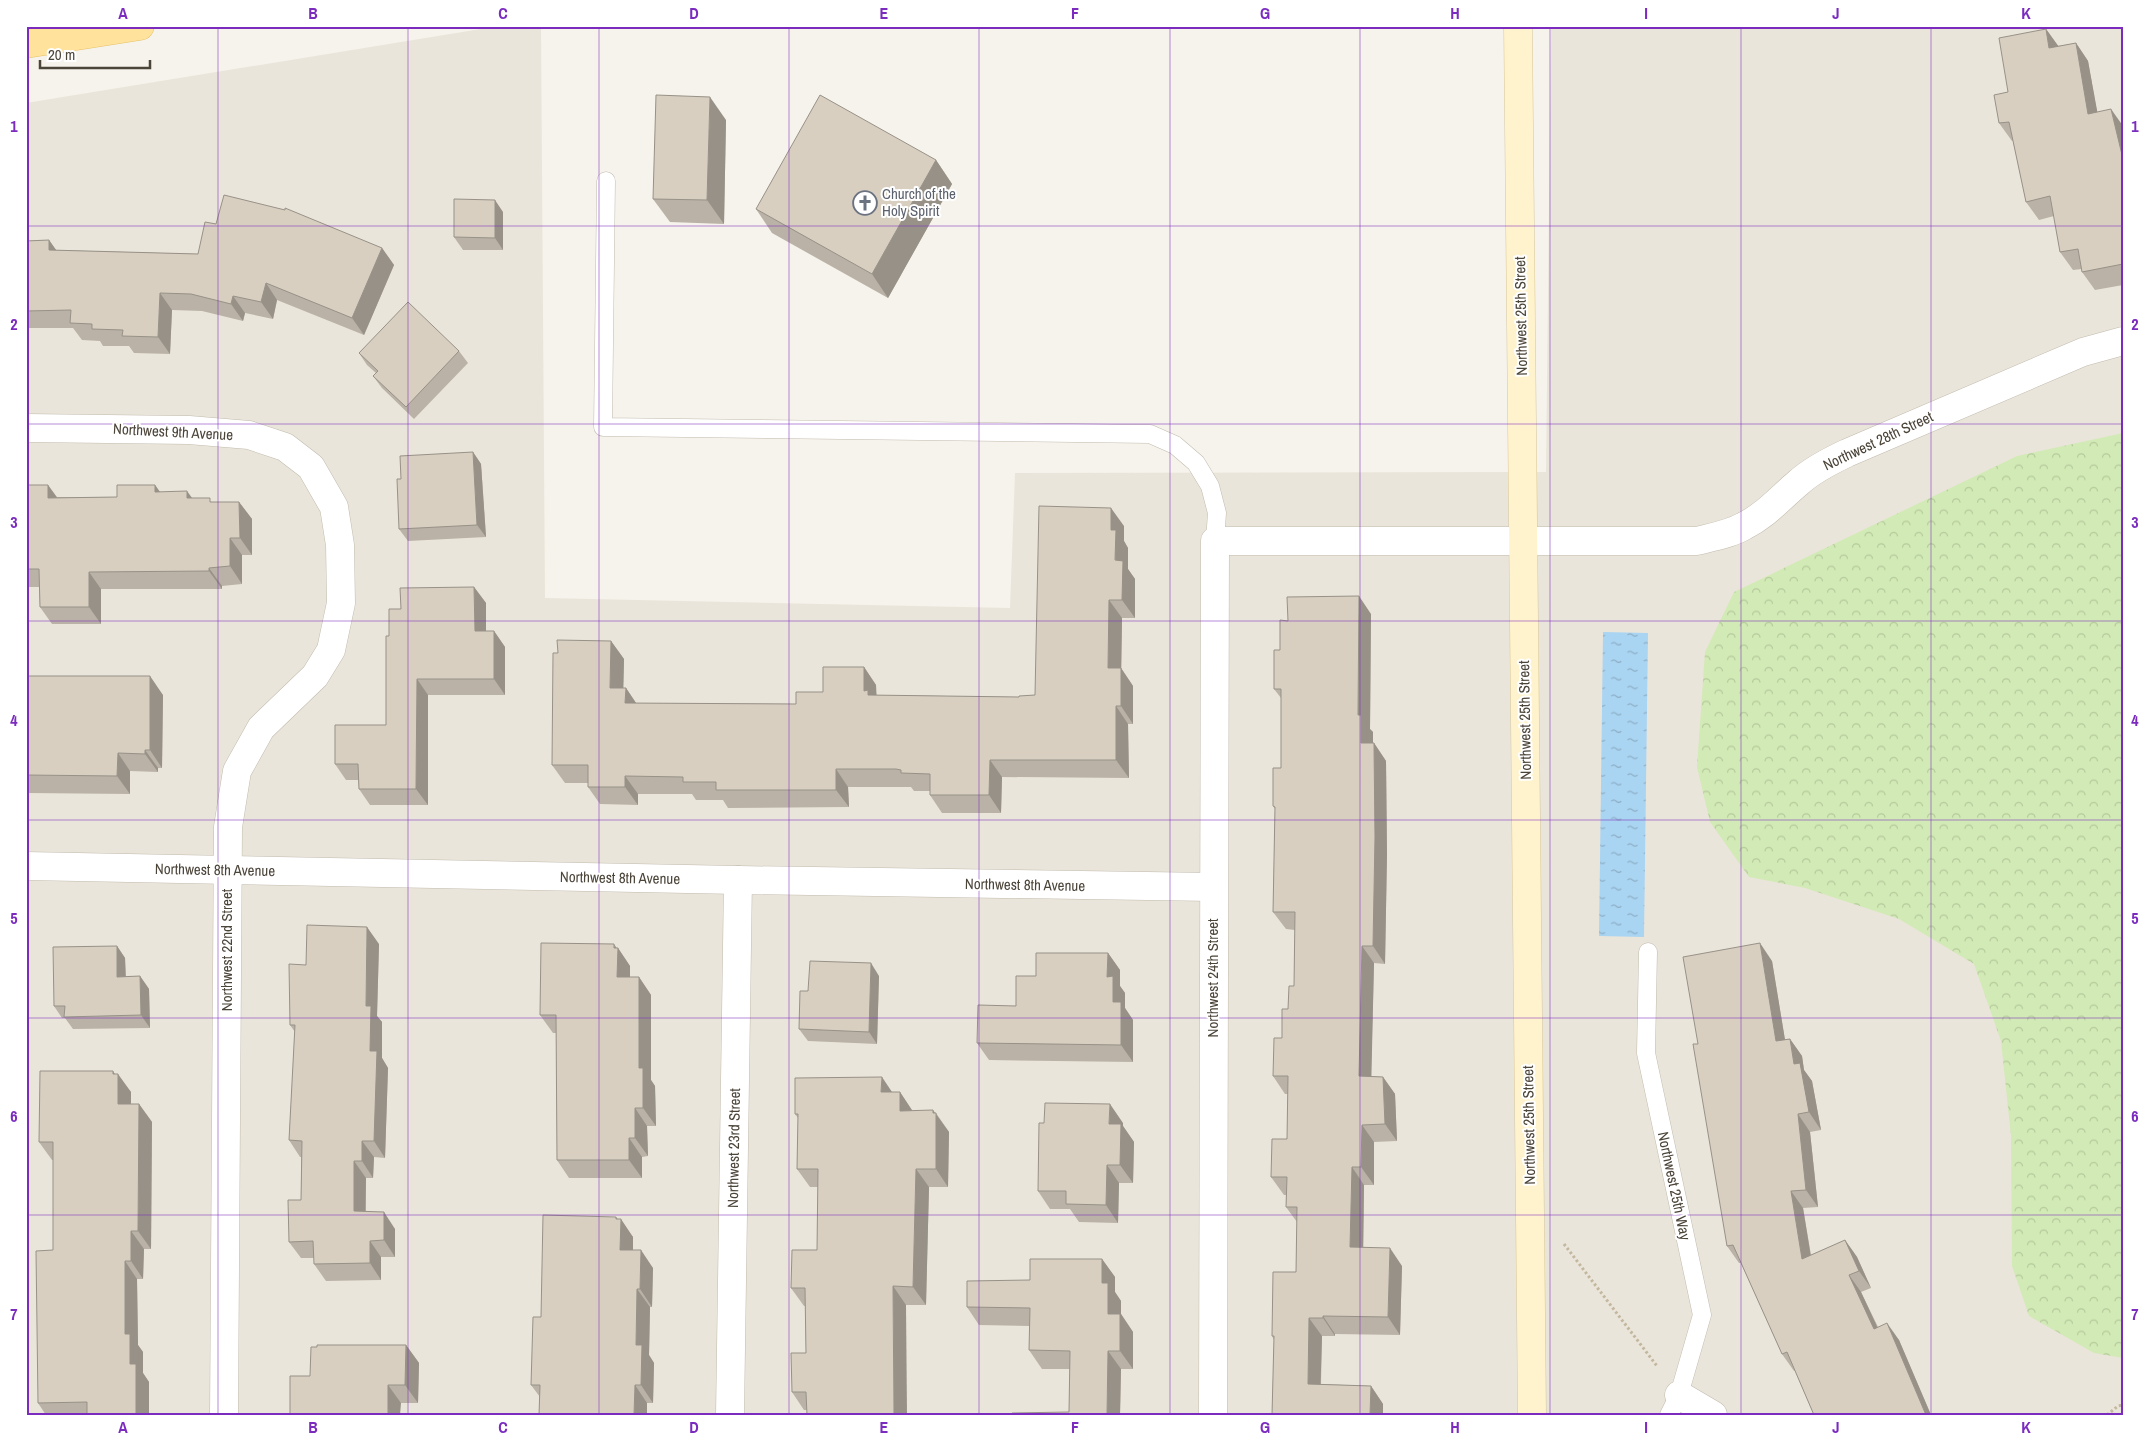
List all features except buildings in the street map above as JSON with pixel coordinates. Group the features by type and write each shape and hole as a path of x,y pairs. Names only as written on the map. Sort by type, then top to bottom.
{"main road":[{"path":"26,44 140,26"}],"street":[{"name":"Northwest 25th Street","path":"1518,26 1532,1415"},
{"name":"Northwest 28th Street","path":"1216,541 1697,541 1725,534 1760,517 1776,505 1798,482 1847,452 2083,352 2123,342"},
{"name":"Northwest 9th Avenue","path":"26,428 190,430 249,435 285,447 311,467"},
{"name":"Northwest 22nd Street","path":"224,1415 228,827 237,771 261,728 315,676 331,650 341,603 340,545 334,507 311,467"},
{"name":"Northwest 24th Street","path":"1213,1415 1213,888 1216,541"},
{"name":"Northwest 8th Avenue","path":"26,866 1213,888"},
{"name":"Northwest 23rd Street","path":"730,1415 738,880"},
{"path":"1674,1405 1713,1415"}],"lane":[{"path":"606,181 603,427 1150,434 1175,445 1196,463 1210,486 1217,513 1216,541"},
{"name":"Northwest 25th Way","path":"1648,952 1646,1053 1702,1314 1674,1405"}],"path":[{"path":"1530,1199 1674,1405"},
{"path":"2107,1415 2118,1406 2123,1405"}],"shaded area":[{"path":"499,26 541,26 545,598 1010,608 1015,473 1546,472 1551,26 2123,26 2123,1415 26,1415 26,103"}],"green space":[{"path":"2123,433 2123,1358 2094,1353 2029,1316 2012,1266 2011,1136 2001,1041 1974,964 1899,919 1805,888 1749,877 1710,822 1697,767 1705,652 1734,592 2017,456"}],"water":[{"path":"1603,632 1648,633 1644,937 1599,936"}],"place":[{"name":"Church of the Holy Spirit","path":"865,203"}]}
